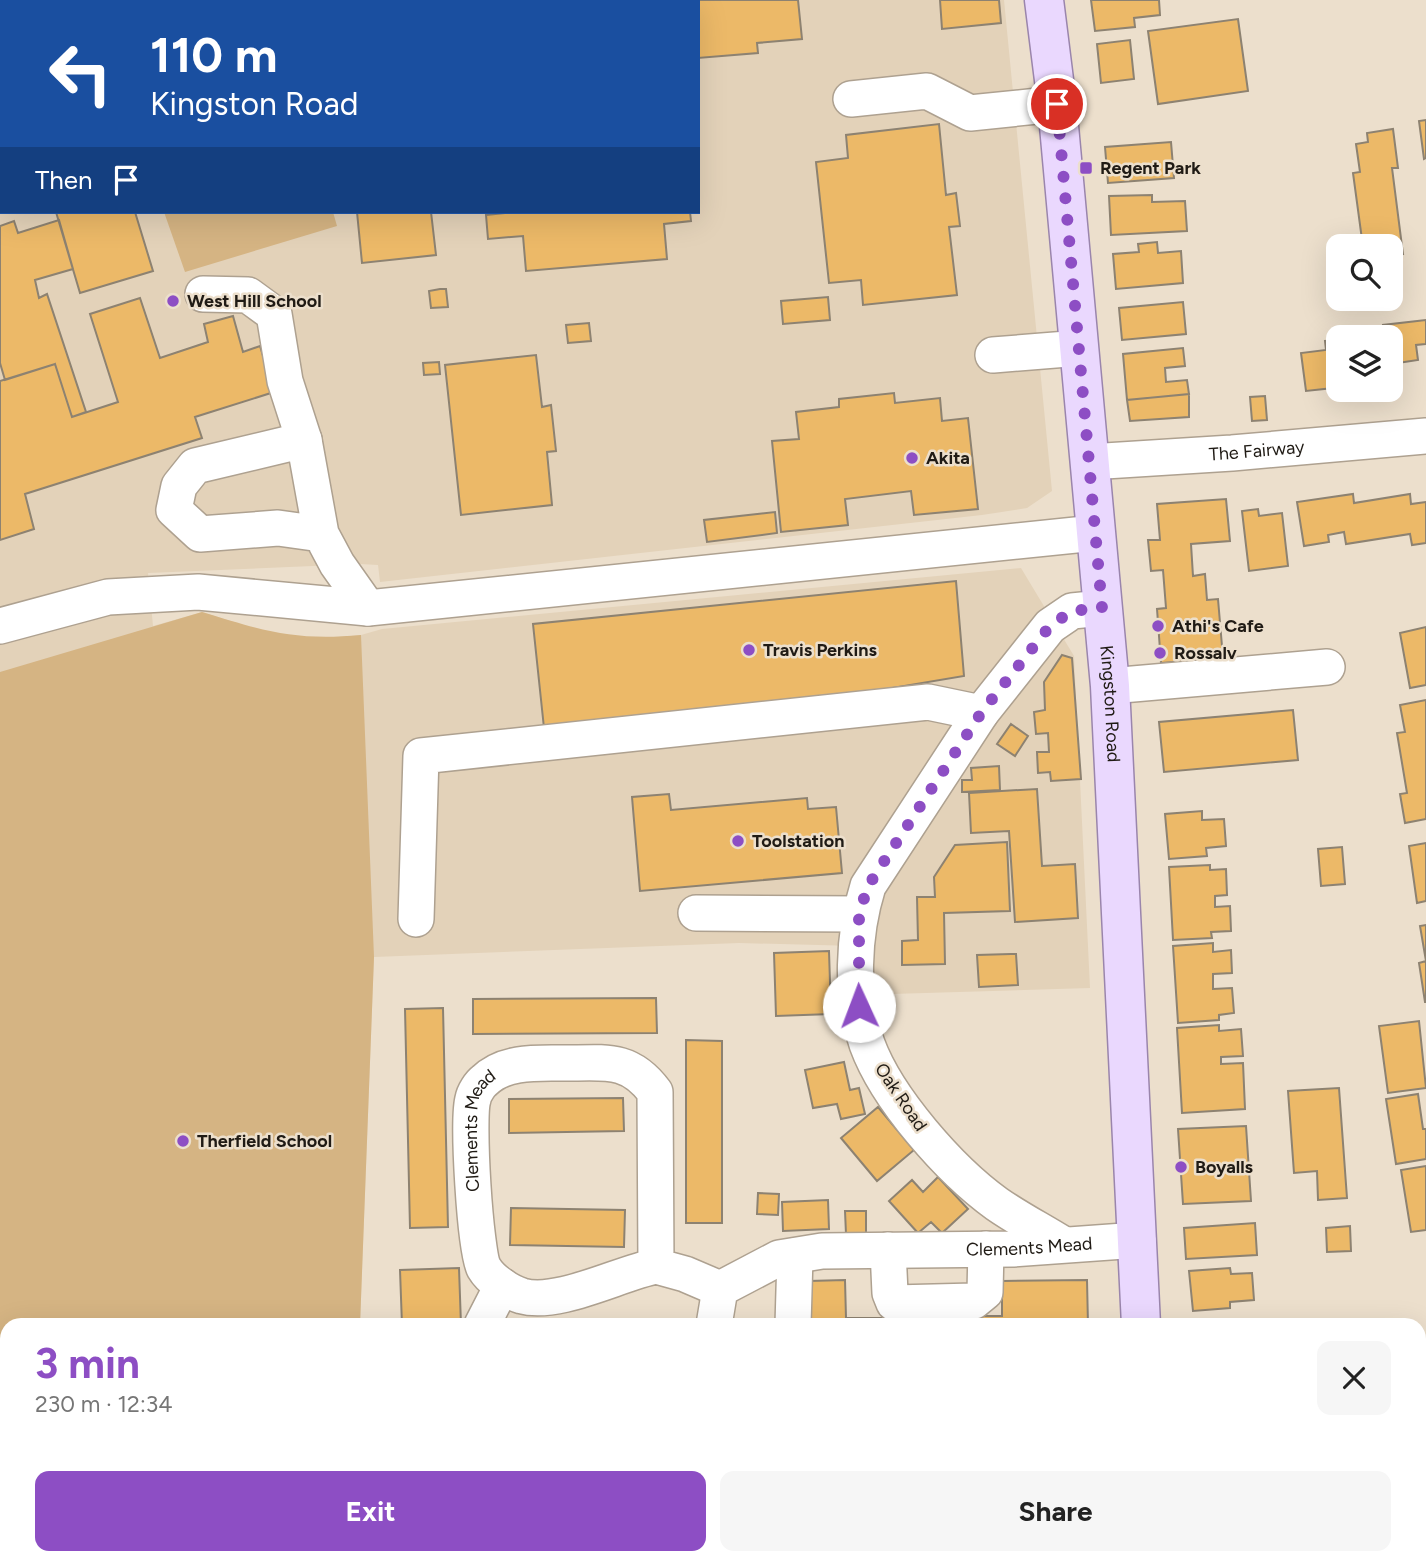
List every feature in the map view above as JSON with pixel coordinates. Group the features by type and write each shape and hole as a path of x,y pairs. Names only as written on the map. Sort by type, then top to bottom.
{"main road":[{"name":"Kingston Road","path":"1044,0 1057,104 1110,686 1141,1318"}],"street":[{"path":"851,99 927,91 970,113 1057,104"},
{"path":"202,295 248,295 274,314 285,381 304,440 321,534 337,564 368,608"},
{"path":"993,355 1080,348"},
{"name":"The Fairway","path":"1088,462 1246,452 1426,436"},
{"path":"304,440 195,466 179,486 174,510 200,534 278,528 321,534"},
{"path":"0,626 108,597 198,592 368,608 1095,533"},
{"name":"Oak Road","path":"1061,1243 997,1204 964,1176 922,1129 889,1085 867,1044 859,1006 859,914 868,886 981,713 1050,626 1072,611 1102,608"},
{"path":"1110,686 1327,667"},
{"path":"416,919 421,756 928,702 981,713"},
{"path":"696,914 859,914"},
{"name":"Clements Mead","path":"502,1286 485,1269 478,1248 472,1099 483,1082 514,1065 612,1062 645,1079 655,1092 656,1266"},
{"name":"Clements Mead","path":"720,1289 779,1258 822,1251 986,1249 1138,1240"},
{"path":"888,1251 890,1293 894,1303 974,1301 985,1292 986,1249"},
{"path":"793,1318 795,1256"},
{"path":"486,1318 502,1286 523,1296 552,1298 656,1266 685,1273 720,1289 714,1318"}],"shaded area":[{"path":"700,0 1004,0 1052,491 1027,508 380,582 378,565 360,564 148,573 153,626 202,612 272,634 317,639 361,635 382,629 1021,568 1074,656 1090,988 858,995 856,946 739,943 374,957 360,1318 0,1318 0,214 700,214"},
{"path":"165,214 334,214 337,226 185,272"},
{"name":"Therfield School","path":"202,612 280,633 317,637 361,635 374,957 360,1318 0,1318 0,672"}],"building":[{"path":"700,0 798,0 802,39 757,43 758,53 700,58"},
{"path":"940,0 999,0 1001,23 942,29"},
{"path":"1091,0 1159,0 1160,15 1134,18 1135,27 1095,31"},
{"path":"1238,19 1248,91 1158,104 1148,31"},
{"path":"1130,40 1134,79 1101,83 1097,44"},
{"path":"1426,120 1426,158 1424,159 1419,121"},
{"path":"939,124 946,195 956,193 960,226 949,227 957,295 863,305 861,280 829,283 816,162 848,158 846,135"},
{"path":"1393,129 1398,168 1392,168 1400,234 1361,234 1353,173 1360,172 1356,144 1368,142 1367,133"},
{"path":"1171,142 1174,178 1108,183 1105,147"},
{"path":"1152,195 1152,202 1185,201 1187,231 1111,235 1109,196"},
{"path":"57,214 136,214 153,271 80,293"},
{"path":"357,214 431,214 436,255 362,263"},
{"path":"690,214 691,221 664,224 667,259 526,271 523,236 488,239 486,215"},
{"path":"59,220 73,269 35,280 39,298 47,294 86,412 72,417 55,364 5,380 0,363 0,226 14,221 18,233"},
{"path":"1157,242 1158,253 1181,251 1183,283 1116,289 1113,254 1139,252 1138,244"},
{"path":"446,289 448,307 431,308 429,291"},
{"path":"828,297 830,320 783,324 781,301"},
{"path":"140,298 160,358 208,342 204,324 233,316 243,352 260,346 274,392 195,417 202,438 25,494 34,529 0,540 0,381 55,364 72,417 118,402 90,314"},
{"path":"1183,302 1186,334 1122,340 1119,308"},
{"path":"1426,320 1426,344 1416,345 1418,360 1403,362 1403,325 1383,325"},
{"path":"589,323 591,341 568,343 566,325"},
{"path":"1183,348 1185,366 1165,368 1166,382 1187,380 1189,394 1127,400 1123,354"},
{"path":"1326,350 1326,389 1306,391 1301,353"},
{"path":"536,355 542,407 551,405 556,451 547,452 552,505 461,515 445,365"},
{"path":"439,362 440,374 424,375 423,363"},
{"path":"894,393 895,403 940,398 942,421 968,418 978,509 914,515 911,491 845,499 848,525 781,532 772,441 799,439 796,412 839,407 839,399"},
{"path":"1189,394 1189,417 1130,421 1127,400"},
{"path":"1265,396 1267,420 1252,421 1250,397"},
{"path":"1353,494 1354,503 1410,494 1411,504 1426,502 1426,543 1412,545 1410,534 1346,544 1344,532 1328,535 1329,542 1304,546 1297,502"},
{"path":"1226,499 1230,541 1191,544 1193,576 1205,574 1207,600 1218,599 1223,658 1161,663 1157,609 1166,608 1163,570 1151,571 1148,540 1160,540 1157,504"},
{"path":"1258,509 1259,516 1282,513 1288,566 1249,571 1242,511"},
{"path":"775,512 777,533 707,542 704,520"},
{"name":"Travis Perkins","path":"956,581 964,676 791,705 544,728 533,624"},
{"path":"1426,627 1426,685 1410,688 1400,633"},
{"path":"1062,655 1072,658 1081,779 1051,781 1050,772 1038,773 1037,752 1049,752 1048,733 1036,734 1034,712 1045,710 1044,682"},
{"path":"1426,700 1426,819 1405,823 1400,794 1407,793 1397,733 1405,732 1400,705"},
{"path":"1293,710 1298,760 1164,772 1159,722"},
{"path":"1011,724 1028,736 1015,756 997,744"},
{"path":"999,766 1000,790 962,792 962,780 972,780 971,768"},
{"path":"1037,789 1042,866 1075,864 1078,918 1015,922 1009,831 971,833 969,793"},
{"name":"Toolstation","path":"669,794 671,810 807,798 808,809 836,807 842,873 640,891 632,797"},
{"path":"1202,811 1202,820 1224,819 1226,846 1206,848 1207,856 1169,859 1165,814"},
{"path":"1007,842 1010,911 944,913 945,964 902,965 902,941 918,940 917,897 935,897 934,877 955,845"},
{"path":"1426,843 1426,901 1417,903 1409,846"},
{"path":"1342,847 1345,884 1321,886 1318,849"},
{"path":"1210,865 1210,870 1226,869 1227,895 1215,896 1215,907 1230,906 1231,931 1211,932 1212,938 1173,940 1169,867"},
{"path":"1426,925 1426,961 1420,926"},
{"path":"1213,943 1213,952 1231,950 1232,973 1213,974 1213,989 1232,988 1234,1013 1219,1015 1219,1020 1178,1023 1173,946"},
{"path":"829,951 831,1014 776,1016 774,953"},
{"path":"1016,954 1018,985 979,987 977,955"},
{"path":"1426,961 1426,1002 1425,1002 1419,963"},
{"path":"656,998 657,1033 473,1034 473,999"},
{"path":"443,1008 448,1227 410,1228 405,1009"},
{"path":"1419,1021 1426,1088 1388,1093 1379,1026"},
{"path":"1219,1025 1219,1031 1241,1029 1243,1056 1221,1057 1221,1064 1243,1063 1245,1109 1182,1113 1177,1028"},
{"path":"686,1040 722,1041 722,1223 686,1223"},
{"path":"844,1062 850,1090 859,1088 865,1114 841,1119 837,1104 813,1108 805,1070"},
{"path":"1339,1088 1347,1198 1318,1200 1317,1171 1294,1173 1288,1091"},
{"path":"1418,1094 1423,1129 1426,1129 1426,1159 1396,1164 1386,1099"},
{"path":"623,1098 624,1131 509,1133 509,1099"},
{"path":"878,1107 914,1150 877,1181 841,1138"},
{"path":"1246,1126 1251,1201 1183,1204 1178,1129"},
{"path":"1426,1166 1426,1230 1411,1232 1401,1170"},
{"path":"938,1177 968,1209 942,1233 931,1222 918,1233 889,1201 912,1180 923,1192"},
{"path":"758,1193 779,1194 778,1215 757,1214"},
{"path":"828,1200 829,1229 783,1231 782,1202"},
{"path":"511,1208 625,1210 624,1247 510,1245"},
{"path":"845,1211 866,1211 866,1234 846,1234"},
{"path":"1255,1223 1257,1255 1186,1259 1184,1228"},
{"path":"1350,1226 1351,1251 1327,1252 1326,1228"},
{"path":"459,1268 461,1318 402,1318 400,1270"},
{"path":"1230,1268 1231,1274 1252,1273 1254,1300 1230,1302 1230,1308 1193,1311 1189,1271"},
{"path":"845,1280 846,1318 809,1318 809,1281"},
{"path":"1087,1280 1088,1318 956,1318 1002,1316 1002,1281"}],"place":[{"name":"Regent Park","path":"1086,168"},
{"name":"West Hill School","path":"173,301"},
{"name":"Akita","path":"912,458"},
{"name":"Athi's Cafe","path":"1158,626"},
{"name":"Travis Perkins","path":"749,650"},
{"name":"Rossalv","path":"1160,653"},
{"name":"Toolstation","path":"738,841"},
{"name":"Therfield School","path":"183,1141"},
{"name":"Boyalls","path":"1181,1167"}],"route":[{"path":"859,1006 859,914 868,886 981,713 1050,626 1072,611 1102,608 1057,104"}]}
